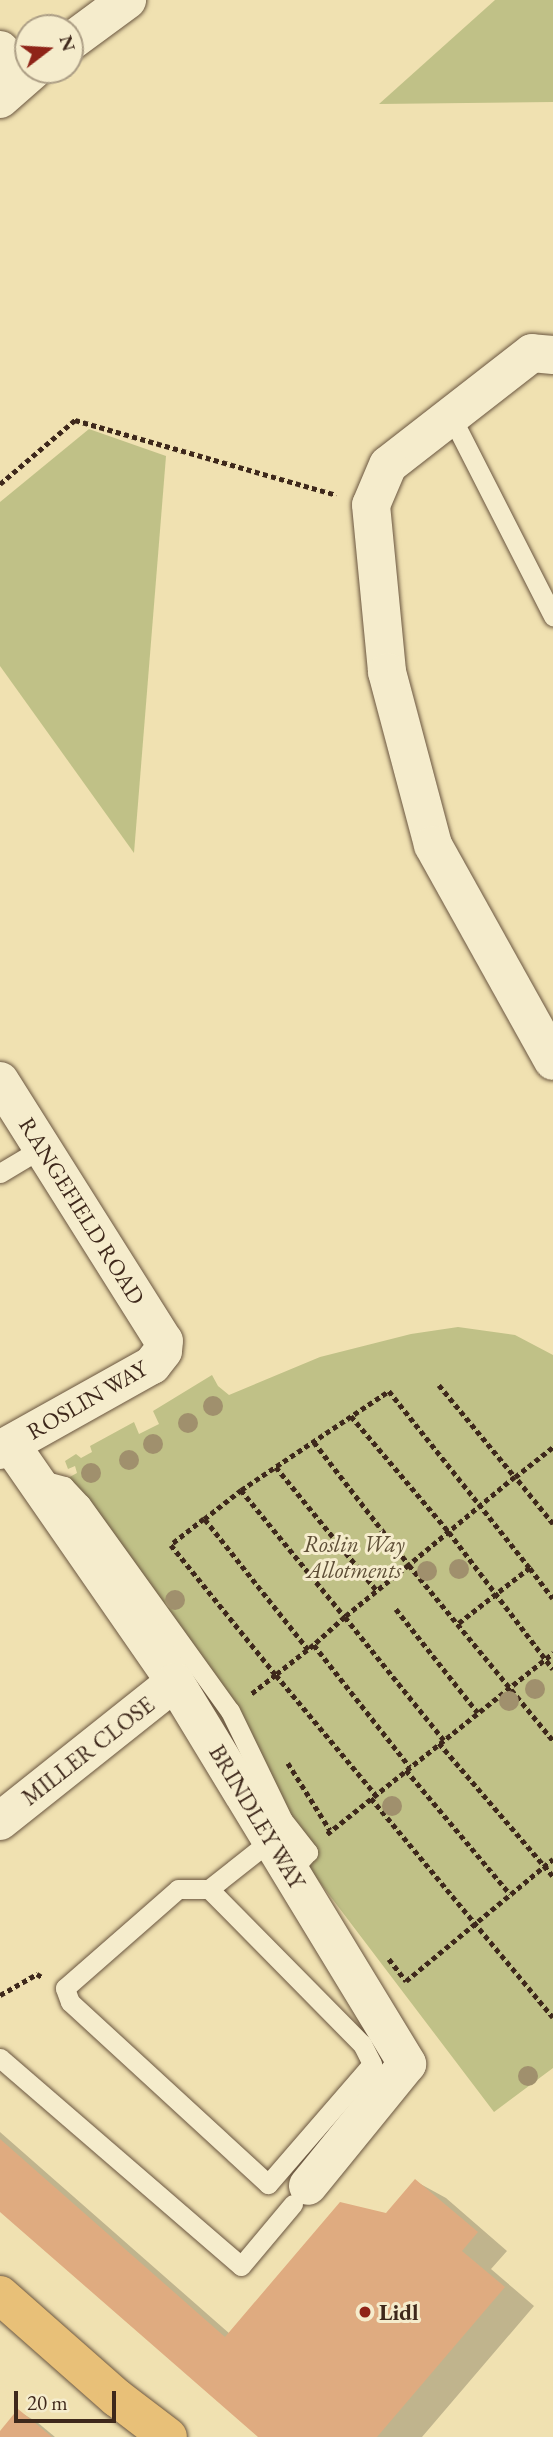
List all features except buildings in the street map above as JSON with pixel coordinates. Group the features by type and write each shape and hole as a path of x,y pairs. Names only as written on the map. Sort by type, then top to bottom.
{"main road":[{"path":"0,2295 117,2398 168,2437"}],"street":[{"path":"84,32 127,0"},
{"path":"553,355 532,353 388,465 371,505 387,671 433,845 553,1061"},
{"name":"RANGEFIELD ROAD","path":"0,1081 164,1341"},
{"name":"ROSLIN WAY","path":"14,1457 152,1364 163,1351 164,1341"},
{"name":"BRINDLEY WAY","path":"14,1457 175,1682 290,1855 407,2064 300,2195"},
{"name":"MILLER CLOSE","path":"0,1821 175,1682"}],"lane":[{"path":"465,405 553,615"},
{"path":"0,1173 42,1148"},
{"path":"0,2058 241,2266 300,2195 268,2184 70,2002 65,1987 178,1889 209,1889 290,1855 283,1820 230,1711 81,1504 64,1486 14,1457"},
{"path":"209,1889 362,2044 372,2064 268,2184"}],"path":[{"path":"0,484 75,420 371,505"},
{"path":"439,1385 553,1524"},
{"path":"553,1598 389,1391 241,1490 171,1545 553,2017"},
{"path":"351,1416 449,1532 553,1669"},
{"path":"314,1442 409,1564 553,1740"},
{"path":"276,1675 550,1449 553,1458"},
{"path":"276,1467 377,1591"},
{"path":"241,1490 553,1876"},
{"path":"205,1520 308,1650"},
{"path":"458,1624 530,1568"},
{"path":"396,1609 478,1713"},
{"path":"314,1645 408,1768 510,1894"},
{"path":"290,1855 373,1796 553,1653"},
{"path":"381,1949 405,1981 553,1859"},
{"path":"0,1995 37,1974 65,1987"}],"green space":[{"path":"495,0 553,0 553,102 379,104"},
{"path":"89,429 166,456 134,853 0,666 0,502"},
{"name":"Roslin Way Allotments","path":"458,1327 515,1335 553,1355 553,2068 494,2112 302,1859 230,1732 66,1479 77,1473 75,1466 68,1469 65,1461 76,1454 81,1458 92,1452 90,1446 134,1422 139,1434 159,1424 153,1411 212,1375 218,1386 229,1395 320,1357 411,1334"}],"place":[{"name":"Lidl","path":"365,2312"}]}
